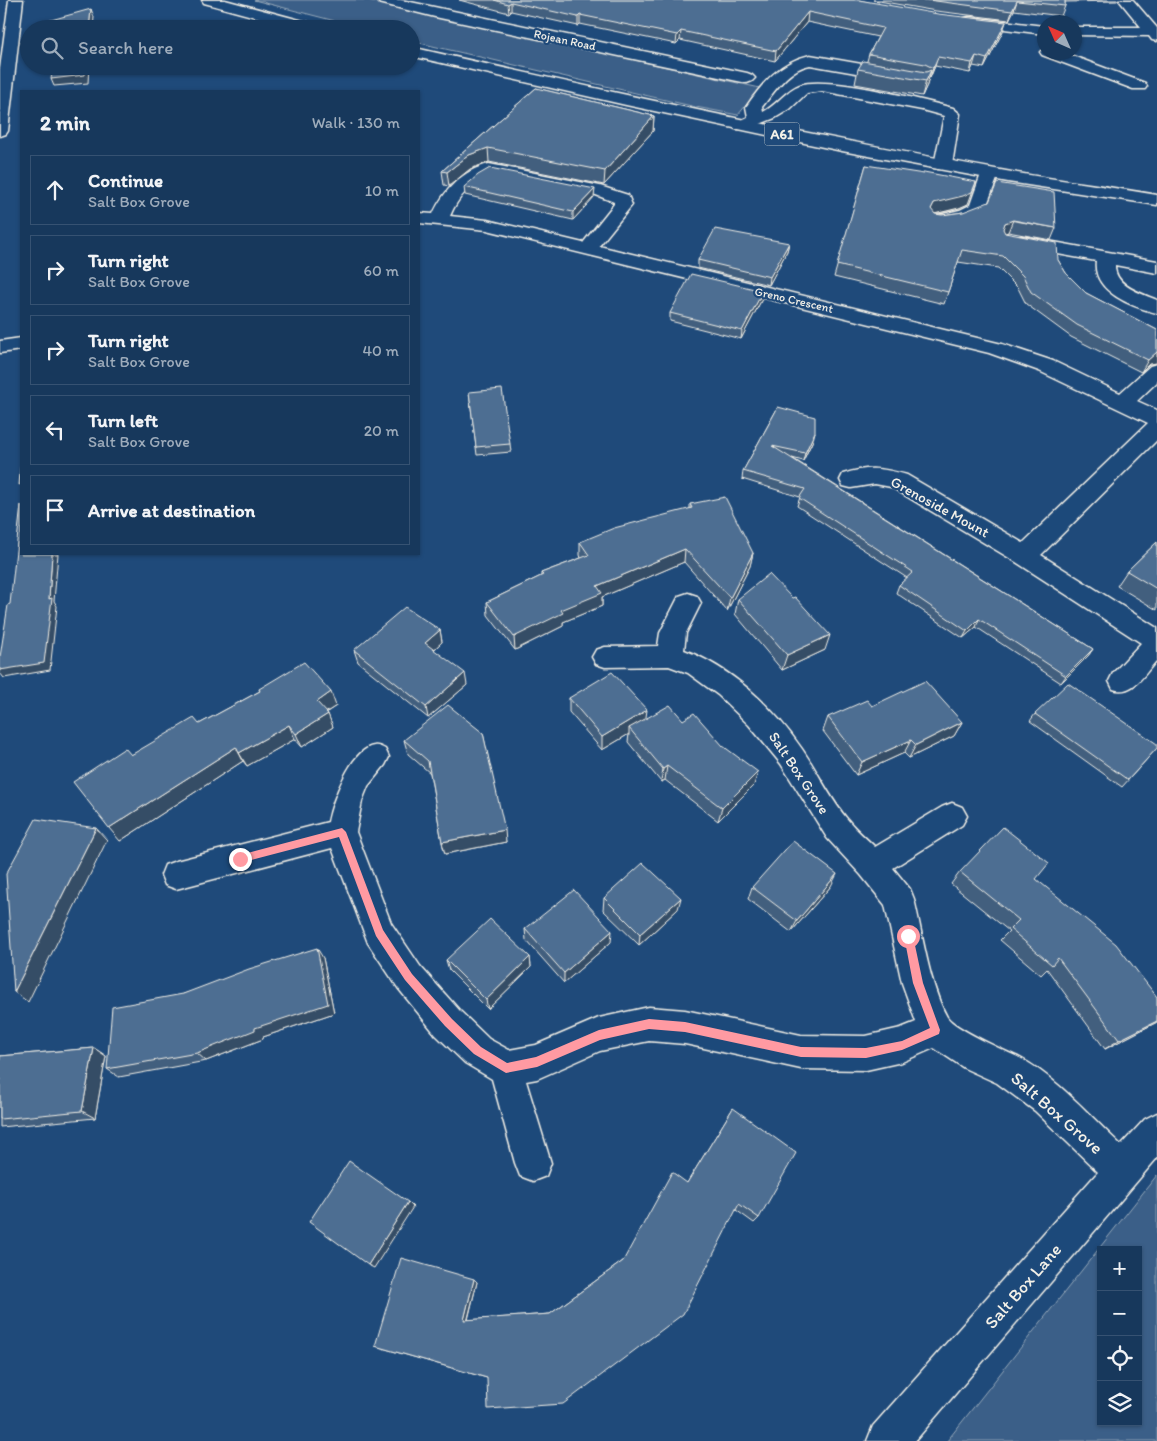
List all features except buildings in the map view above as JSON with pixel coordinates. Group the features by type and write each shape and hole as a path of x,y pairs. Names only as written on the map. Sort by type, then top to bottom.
{"main road":[{"path":"5,136 16,0"},
{"path":"208,0 283,20"},
{"name":"Rojean Road","path":"384,0 435,13 747,78"},
{"path":"435,13 454,0"},
{"path":"1126,0 1155,35"},
{"path":"955,20 1037,29"},
{"path":"994,24 1037,48"},
{"path":"1082,31 1155,35"},
{"name":"A61","path":"420,54 748,122 943,165 1157,200"},
{"path":"748,122 754,107 782,74 793,64 801,61 810,60 913,78"},
{"path":"1068,60 1139,86"},
{"path":"748,122 778,110 801,89 809,85 922,105 952,114 943,165"},
{"path":"440,219 444,208 453,195 472,176 489,169 600,191 622,199 623,206 587,250"},
{"path":"938,220 966,214 978,208 990,174"},
{"name":"Greno Crescent","path":"420,218 487,225 995,348 1046,366 1157,419"},
{"path":"1009,240 1157,267"},
{"path":"1106,258 1105,274 1109,282 1157,307"},
{"path":"0,347 20,344"},
{"path":"1122,402 1157,371"},
{"path":"1024,556 1157,426"},
{"name":"Grenoside Mount","path":"851,480 866,475 882,476 899,481 1024,556 1157,642 1122,681"},
{"path":"670,656 673,633 688,603"},
{"name":"Salt Box Grove","path":"605,656 670,656 697,666 728,687 759,716 791,756 837,829 872,865 898,899 918,983 936,1030 976,1056 1009,1071 1040,1094 1123,1171"},
{"path":"375,757 358,778 347,801 342,832 379,932 409,977 448,1023 477,1051 506,1068 537,1062 599,1035 649,1024 685,1027 801,1052 866,1053 902,1045 936,1030"},
{"path":"872,865 952,816"},
{"path":"176,875 342,832"},
{"path":"506,1068 518,1116 533,1163"},
{"name":"Salt Box Lane","path":"888,1441 1157,1131"}],"shaded area":[{"path":"254,0 367,0 760,88 738,115 420,43 420,20 331,20"},
{"path":"1157,1175 1157,1441 947,1441 1097,1251 1097,1426 1142,1426 1142,1246 1101,1246"}],"route":[{"path":"240,859 342,832 357,877 379,932 409,977 448,1023 477,1051 506,1068 537,1062 599,1035 649,1024 685,1027 801,1052 866,1053 902,1045 936,1030 918,983 908,936"}]}
